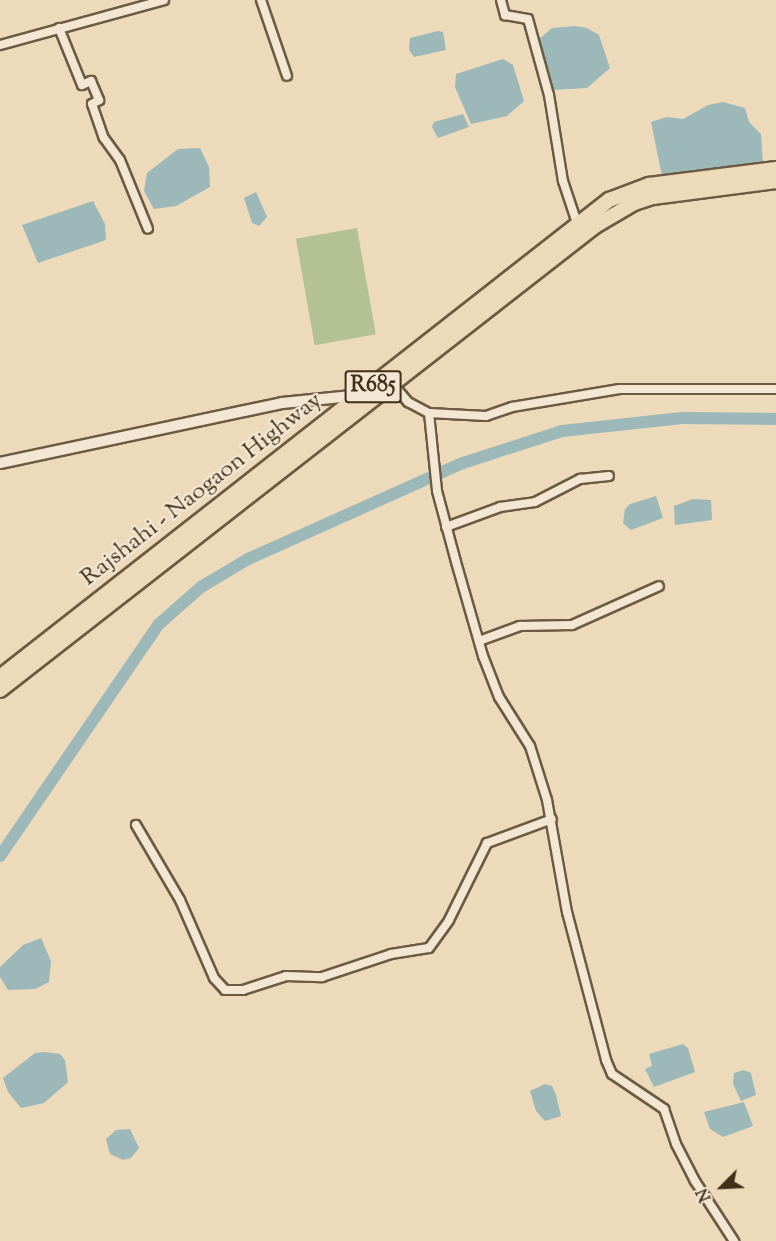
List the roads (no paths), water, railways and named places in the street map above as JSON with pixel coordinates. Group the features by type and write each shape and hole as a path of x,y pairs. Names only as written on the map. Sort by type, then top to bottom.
{"main road":[{"name":"Rajshahi - Naogaon Highway","path":"0,677 307,444 392,383 577,223 609,200 650,185 776,170"},
{"name":"Rajshahi - Naogaon Highway","path":"0,690 307,444 362,395 510,283 595,226 634,203 776,181"}],"street":[{"path":"0,45 164,0"},
{"path":"261,0 287,76"},
{"path":"501,0 505,15 528,19 549,95 563,181 577,223"},
{"path":"59,28 82,85 91,81 99,100 92,104 104,138 115,150 148,229"},
{"path":"392,383 408,402 429,413 486,416 512,407 620,389 776,389"},
{"path":"0,463 282,403 362,395"},
{"path":"429,413 437,491 446,527 479,641 499,697 530,746 552,819 567,912 606,1060 612,1074 664,1109 675,1144 734,1241"},
{"path":"446,527 500,507 535,502 580,479 609,476"},
{"path":"479,641 520,626 572,625 659,586"},
{"path":"136,825 180,900 214,978 225,990 243,990 286,976 322,976 391,954 429,948 449,920 487,843 552,819"}],"water":[{"path":"575,26 587,28 599,35 610,68 587,88 553,90 539,39 552,28"},
{"path":"438,31 443,32 446,50 414,57 409,50 410,38"},
{"path":"503,59 513,65 524,101 507,116 471,124 455,87 456,74"},
{"path":"723,102 745,108 749,122 761,134 763,163 662,176 651,122 667,117 683,119 708,105"},
{"path":"463,114 469,127 438,138 432,127 434,122"},
{"path":"200,148 209,167 210,187 176,206 154,209 144,191 147,173 178,149"},
{"path":"256,192 267,217 259,226 252,223 244,198"},
{"path":"93,201 105,224 106,240 38,263 22,225"},
{"path":"656,496 663,518 631,530 623,523 625,509 630,504"},
{"path":"693,499 711,500 712,520 675,525 674,506"},
{"path":"41,938 51,961 49,982 35,989 8,990 0,977 0,967 23,945"},
{"path":"683,1044 688,1048 695,1072 654,1087 645,1069 652,1066 649,1054"},
{"path":"35,1053 60,1054 65,1060 68,1082 44,1103 21,1108 8,1092 3,1078"},
{"path":"744,1070 751,1073 756,1095 741,1101 733,1084 734,1073"},
{"path":"545,1084 552,1086 561,1116 545,1121 536,1111 530,1091"},
{"path":"744,1102 753,1126 723,1137 710,1129 704,1112"},
{"path":"130,1129 139,1148 131,1158 123,1160 110,1154 106,1139 116,1130"}],"waterway":[{"path":"0,856 159,624 201,587 248,559 463,463 562,431 682,418 776,419"}]}
